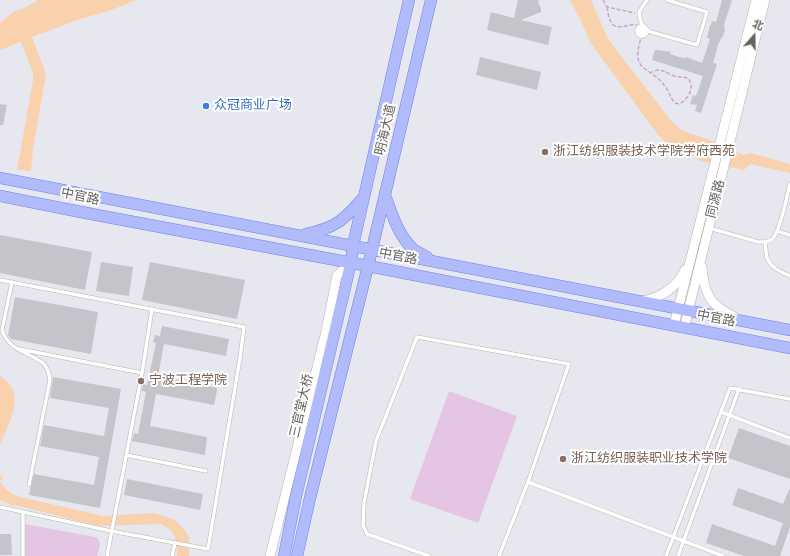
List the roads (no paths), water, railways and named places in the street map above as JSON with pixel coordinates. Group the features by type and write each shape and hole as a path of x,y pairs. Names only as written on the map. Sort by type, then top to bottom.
{"main road":[{"name":"明海大道","path":"351,262 353,245 409,0"},
{"name":"明海大道","path":"368,266 432,0"},
{"name":"中官路","path":"0,178 790,330"},
{"path":"301,235 323,231 335,225 349,214 365,195"},
{"path":"385,195 396,225 402,235 413,249 434,262"},
{"name":"中官路","path":"0,196 94,215 351,262 790,348"},
{"name":"三官堂大桥","path":"284,556 296,496 351,262"},
{"path":"297,556 368,266"}],"street":[{"name":"同源路","path":"684,310 692,256 756,0"},
{"name":"同源路","path":"679,327 702,258 765,0"},
{"path":"640,301 660,296 671,288 681,278 692,256"},
{"path":"702,258 705,290 710,298 718,308 746,321"},
{"path":"270,556 324,338 337,276 351,262"}],"lane":[{"path":"647,0 642,5 639,13 642,30 697,45 707,12 667,0"},
{"path":"709,228 758,242 771,240 777,231 790,184"},
{"path":"777,231 790,235"},
{"path":"765,242 767,257 770,264 779,272 790,276"},
{"path":"0,280 244,327 239,366 208,549 111,531 0,507"},
{"path":"12,282 2,330 9,343 15,348 43,363 48,370 50,380 29,485"},
{"path":"107,556 142,373 152,309"},
{"path":"429,556 368,534 363,525 364,503 376,442 418,337 569,364 528,482 499,556"},
{"path":"15,348 142,373"},
{"path":"666,556 730,388 790,399"},
{"path":"678,556 739,389"},
{"path":"721,412 790,438"},
{"path":"126,455 206,471"},
{"path":"528,482 723,556"},
{"path":"23,512 23,556"},
{"path":"172,556 175,543"}],"place":[{"name":"众冠商业广场","path":"206,106"},
{"name":"浙江纺织服装技术学院学府西苑","path":"545,152"},
{"name":"宁波工程学院","path":"141,381"},
{"name":"浙江纺织服装职业技术学院","path":"563,459"}]}
